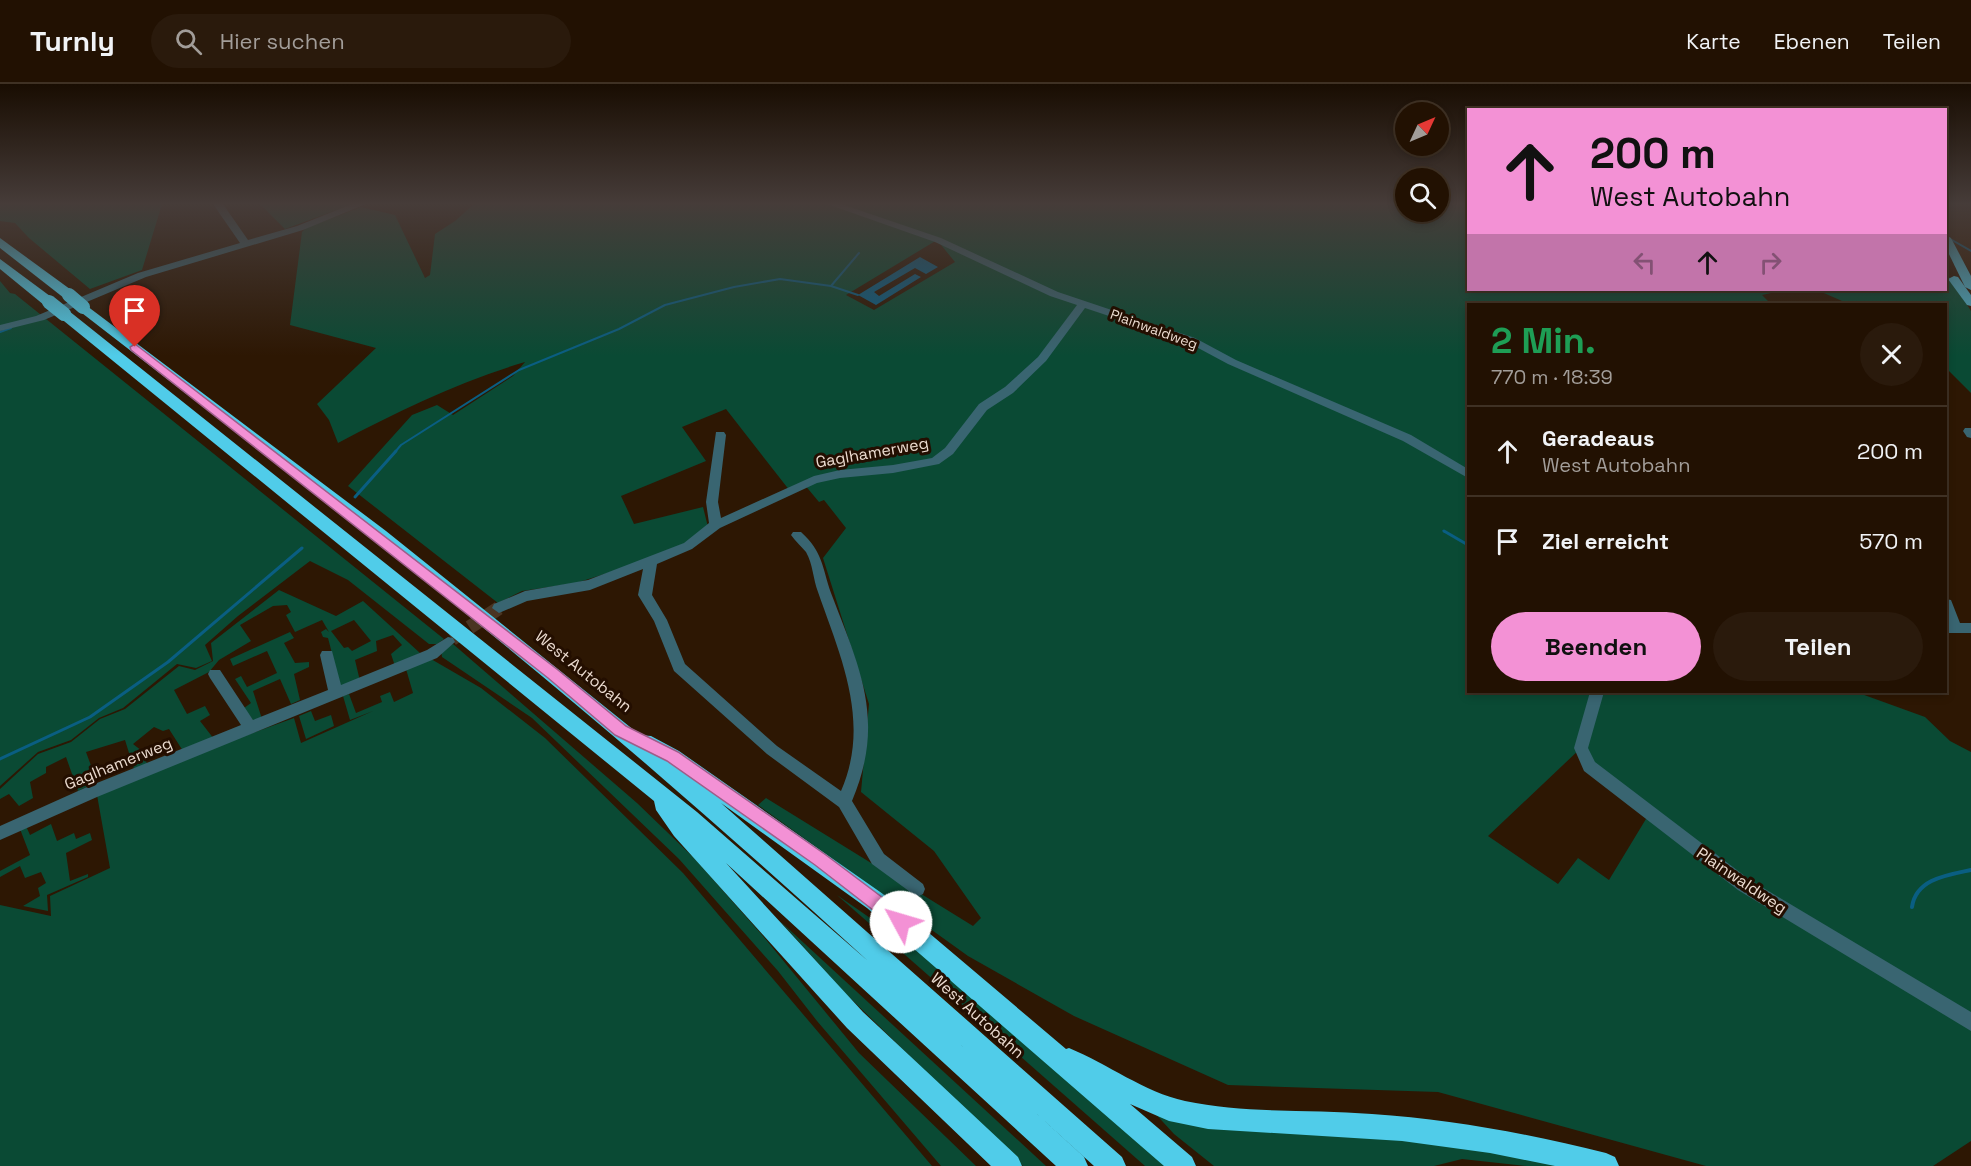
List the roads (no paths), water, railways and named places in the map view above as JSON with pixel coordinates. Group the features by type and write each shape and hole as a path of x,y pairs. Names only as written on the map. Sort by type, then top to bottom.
{"highway":[{"name":"West Autobahn","path":"15,254 442,586 621,730 863,941 1113,1166"},
{"path":"0,263 535,691 690,818 1075,1166"},
{"path":"621,730 672,757 856,887 928,944 1183,1166"},
{"path":"652,789 681,829 855,1020 1010,1166"},
{"path":"1056,1055 1092,1069 1122,1090 1143,1100 1185,1113 1236,1119 1436,1132 1511,1144 1606,1166"}],"main road":[{"path":"1954,254 1971,287"},
{"path":"1947,265 1971,303"}],"street":[{"path":"0,328 40,318 142,275 211,254"},
{"name":"Plainwaldweg","path":"969,254 1054,294 1191,340 1232,362 1407,438 1467,473"},
{"name":"Gaglhamerweg","path":"499,608 525,596 590,585 688,546 716,525 814,480 840,474 893,469 935,461 949,451 984,407 1009,390 1042,359 1083,304"},
{"path":"716,525 712,502 720,435"},
{"path":"797,535 814,555 825,594 840,624 860,693 864,727 853,785 844,802"},
{"path":"651,561 645,595 660,620 679,667 772,750 844,802 878,859 917,889"},
{"path":"1947,610 1950,629 1971,628"},
{"name":"Gaglhamerweg","path":"0,833 86,794 432,654 448,642"},
{"path":"327,655 336,694"},
{"path":"215,674 250,729"},
{"name":"Plainwaldweg","path":"1597,693 1581,748 1589,766 1744,885 1971,1022"}],"water":[{"path":"920,257 938,267 926,274 915,268 874,292 879,296 915,274 921,277 876,305 858,295"}],"waterway":[{"path":"831,286 858,254"},
{"path":"395,452 401,445 519,370 619,329 665,305 734,287 780,279 831,286"},
{"path":"831,286 858,295"},
{"path":"0,332 11,328"},
{"path":"355,497 396,451"},
{"path":"1444,531 1467,544"},
{"path":"0,759 90,717 168,662 302,548"},
{"path":"1912,907 1915,898 1926,884 1971,870"}],"tunnel":[{"path":"452,639 499,608"}]}
